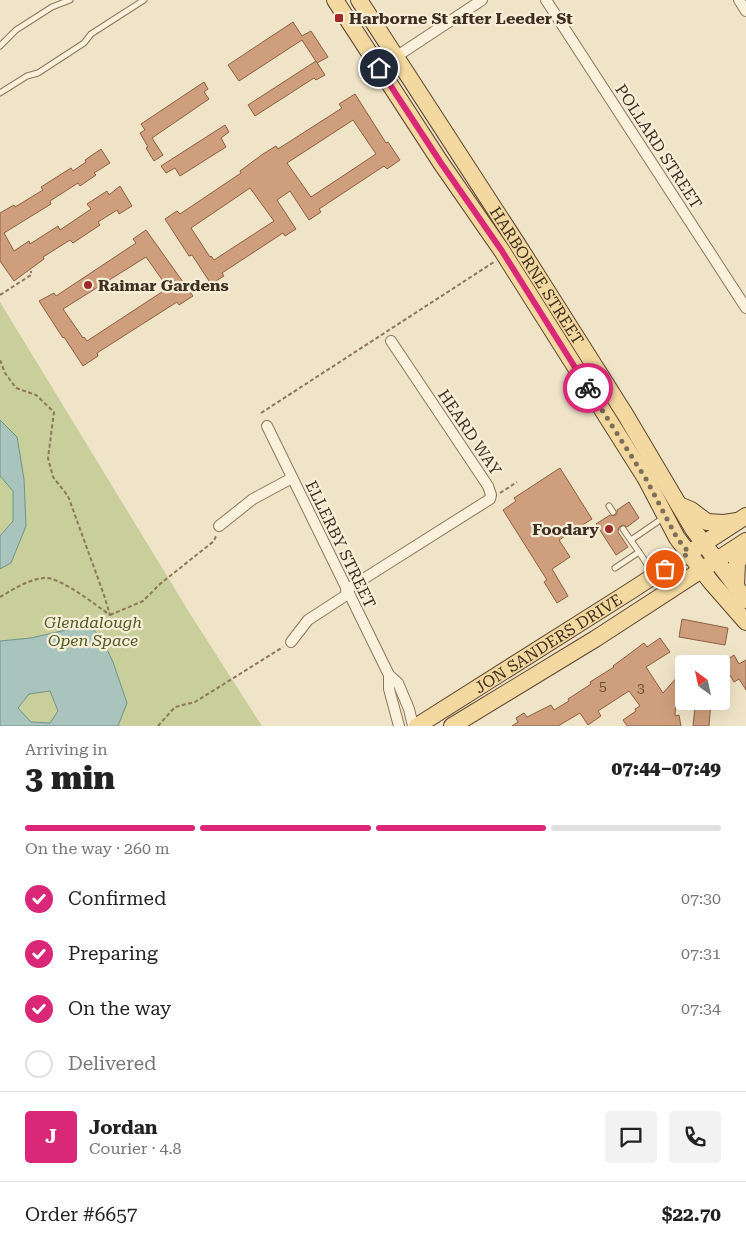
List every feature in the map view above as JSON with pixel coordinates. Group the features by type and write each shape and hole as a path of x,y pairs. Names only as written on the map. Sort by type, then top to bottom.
{"main road":[{"name":"HARBORNE STREET","path":"335,0 441,163 502,251 646,479 677,538 746,622"},
{"name":"HARBORNE STREET","path":"359,0 625,414 678,504 746,600"},
{"path":"441,163 458,152"},
{"path":"678,504 691,510 708,522 724,523 742,518"},
{"name":"JON SANDERS DRIVE","path":"415,726 742,518"},
{"name":"JON SANDERS DRIVE","path":"452,726 595,638 746,541"},
{"path":"736,586 737,562 746,552"},
{"path":"467,726 492,701"}],"street":[{"path":"379,68 482,0"},
{"name":"POLLARD STREET","path":"546,0 746,308"},
{"path":"739,0 746,11"},
{"name":"HEARD WAY","path":"291,642 308,620 347,592 490,499 491,492 488,486 391,341"},
{"name":"ELLERBY STREET","path":"267,426 389,675 398,683 415,726"},
{"path":"219,526 253,499 292,478"},
{"name":"ELLERBY STREET","path":"389,675 389,689 399,726"}],"lane":[{"path":"0,46 16,30 52,6 70,0"},
{"path":"0,93 27,76 38,73 84,43 91,34 144,0"},
{"path":"609,506 613,512"},
{"path":"631,540 666,516"},
{"path":"623,529 655,575"},
{"path":"615,568 639,552"}],"path":[{"path":"261,413 495,262"},
{"path":"0,295 31,275 31,271"},
{"path":"0,360 5,373 16,388 36,395 54,412 48,458 53,477 68,496 110,615"},
{"path":"490,499 517,482"},
{"path":"110,615 143,601 160,584 214,541 219,526"},
{"path":"0,596 24,583 45,577 66,585 110,615"},
{"path":"158,726 175,707 195,702 291,642"}],"green space":[{"name":"Glendalough Open Space","path":"0,302 192,617 262,726 0,726"}],"water":[{"path":"0,420 17,437 24,479 26,526 11,563 0,569 0,536 13,521 13,491 0,476"},
{"path":"88,625 101,637 113,662 127,703 118,726 0,726 0,641 31,638","holes":["50,691 58,711 50,723 31,722 18,708 29,694"]}],"building":[{"path":"293,22 302,36 311,31 328,57 317,63 302,40 239,81 228,65"},
{"path":"316,61 325,75 316,80 314,78 255,116 248,105"},
{"path":"204,82 208,89 204,92 209,99 152,138 163,155 154,161 140,133 145,130 141,124"},
{"path":"355,94 386,143 388,142 400,160 387,169 384,166 319,209 321,212 309,220 290,191 277,200 296,229 285,236 283,233 222,273 224,276 211,284 192,255 189,256 165,219 177,211 180,214 241,173 240,171 263,154 276,146 278,149 342,108 339,104","holes":["353,120 376,154 311,197 287,163","250,188 274,221 214,260 191,228"]},
{"path":"225,125 229,132 221,138 226,147 180,176 175,168 166,173 161,166"},
{"path":"101,149 110,163 94,173 96,175 80,186 78,183 50,201 51,204 4,233 14,251 29,241 30,244 58,226 60,230 91,209 87,204 107,191 109,195 120,186 132,206 119,214 117,210 98,222 100,225 73,243 70,240 43,257 44,259 14,281 0,261 0,213 14,205 15,207 43,190 41,187 71,168 73,171"},
{"path":"146,230 193,296 179,305 177,302 97,353 98,356 83,366 39,301 54,293 56,296 136,243 133,239","holes":["146,257 168,288 87,341 63,309"]},
{"path":"560,468 592,519 559,540 570,557 552,569 568,596 557,603 544,582 547,580 503,510 516,501 514,498"},
{"path":"629,502 639,518 627,527 623,525 619,527 618,532 628,547 616,555 596,524 610,515 615,516 617,510"},
{"path":"682,619 728,628 725,645 679,637"},
{"path":"660,638 670,652 646,667 663,693 675,680 675,716 679,715 681,726 627,726 623,720 640,706 629,691 598,711 601,716 588,725 580,713 558,726 512,726 518,722 516,718 524,713 527,717 551,705 554,710 569,701 568,699 591,684 590,682 614,667 644,643 647,647"},
{"path":"734,655 739,664 746,660 746,690 739,679 734,682 730,675 730,658"},
{"path":"695,710 710,710 709,726 693,726"}],"way so far":[{"path":"588,388 646,479 677,538 689,553 665,569"}],"place":[{"name":"Harborne St after Leeder St","path":"339,18"},
{"name":"Raimar Gardens","path":"88,285"},
{"name":"Foodary","path":"609,529"}],"route":[{"path":"379,68 441,163 502,251 588,388"}]}
